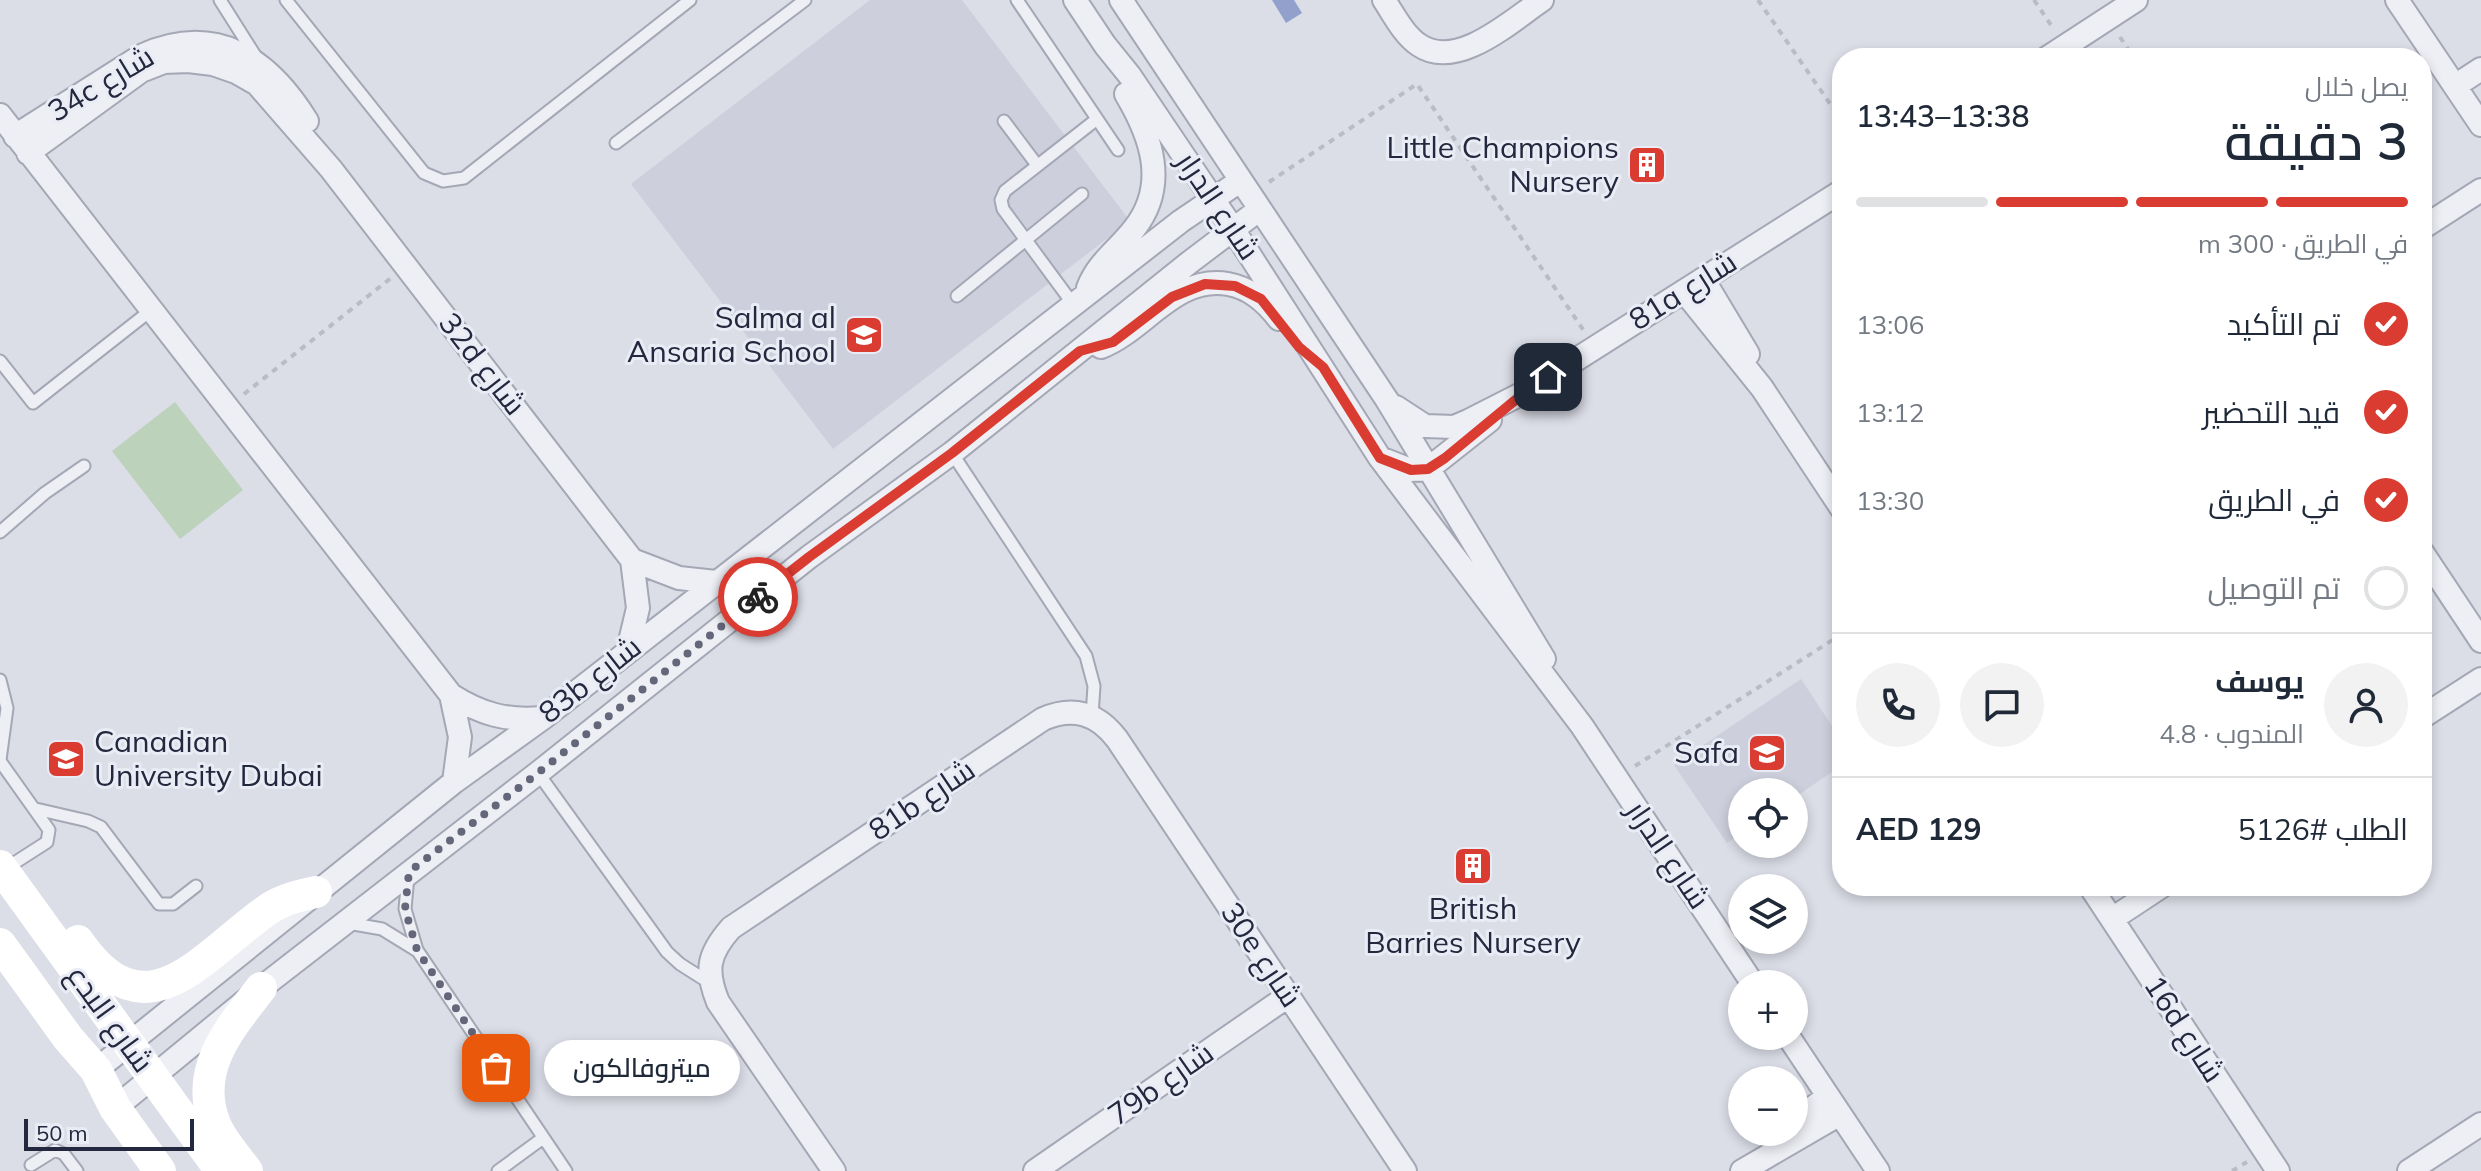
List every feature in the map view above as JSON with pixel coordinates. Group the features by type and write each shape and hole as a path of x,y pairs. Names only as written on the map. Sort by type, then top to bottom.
{"main road":[{"name":"شارع البدع","path":"2,868 221,1171"},
{"path":"25,901 57,917 105,974 137,986 156,986 176,980 193,970 271,907 284,900 316,892"},
{"name":"شارع البدع","path":"0,944 68,1038 96,1070 115,1108 160,1171"},
{"path":"247,1171 215,1125 208,1087 213,1059 225,1035 261,988"}],"street":[{"name":"شارع الدرار","path":"1075,0 1214,200 1380,458 1582,726 1744,970"},
{"name":"شارع الدرار","path":"1121,0 1387,400 1582,726"},
{"path":"1384,0 1410,38 1438,53 1448,54 1469,48 1542,0"},
{"path":"2062,48 2136,0"},
{"path":"2397,0 2429,48"},
{"name":"34c شارع","path":"22,144 141,56 158,48 184,43 211,43 229,47 260,64 274,76 301,112 331,169"},
{"name":"83b شارع","path":"1080,299 1099,265 1134,230 1144,213 1153,178 1149,135 1117,77 1105,45"},
{"path":"2432,52 2481,125"},
{"name":"34c شارع","path":"22,144 141,71 164,62 188,61 224,68 257,84 331,169"},
{"path":"2455,86 2481,69"},
{"name":"34c شارع","path":"0,115 451,695 493,716 518,720 543,718"},
{"name":"32d شارع","path":"331,169 632,560"},
{"path":"2432,222 2481,190"},
{"name":"83b شارع","path":"96,1070 454,782 543,718 1181,221 1214,200 1250,195"},
{"name":"83b شارع","path":"115,1108 261,988 809,557 952,453 1233,229 1250,195"},
{"name":"81a شارع","path":"1387,400 1425,426 1454,427 1525,392 1832,197"},
{"name":"83b شارع","path":"1080,351 1113,342 1172,297 1189,289 1221,283 1249,291 1261,299 1299,347 1323,367"},
{"path":"1694,285 1748,353 1762,388 1832,494"},
{"name":"81a شارع","path":"1428,469 1525,392"},
{"path":"1380,458 1411,470 1428,469"},
{"path":"628,650 638,608 632,560 679,578 716,582"},
{"path":"2432,567 2481,641"},
{"path":"2432,711 2481,679"},
{"name":"34c شارع","path":"451,695 460,737 454,782"},
{"name":"81b شارع","path":"710,983 710,962 717,944 731,928 1043,719 1059,712 1076,711 1092,716"},
{"name":"30e شارع","path":"1092,716 1117,739 1405,1171"},
{"name":"16d شارع","path":"2097,896 2278,1171"},
{"path":"2112,919 2147,896"},
{"path":"710,983 718,1002 834,1171"},
{"name":"79b شارع","path":"1035,1171 1288,996"},
{"path":"1797,1050 1878,1171"},
{"path":"1808,1116 1834,1105"},
{"path":"1742,1171 1834,1105"},
{"path":"2409,1171 2481,1124"},
{"path":"1728,1171 1761,1146"}],"lane":[{"path":"220,0 260,64"},
{"path":"286,0 424,173 443,181 464,178 690,0"},
{"path":"616,143 805,0"},
{"path":"1017,0 1118,150"},
{"path":"1080,299 1027,241 1003,209 1001,200 1005,191 1097,119"},
{"path":"1004,121 1037,165"},
{"path":"957,296 1082,194"},
{"path":"0,361 33,403 150,311"},
{"path":"952,453 1086,656 1094,686 1092,716"},
{"path":"0,532 45,493 84,466"},
{"path":"0,680 7,708 0,761 49,830 47,842 2,868"},
{"path":"538,773 667,952 710,983"},
{"path":"36,809 101,827 159,904 173,904 196,886"},
{"path":"409,872 405,909 417,950 566,1171"},
{"path":"346,922 382,929 417,950"},
{"path":"498,1171 543,1138"},
{"path":"31,1165 55,1150 64,1154 77,1171"}],"path":[{"path":"1758,0 1832,107"},
{"path":"2034,0 2054,48"},
{"path":"1250,195 1417,84 1595,348"},
{"path":"226,407 407,266"},
{"path":"1617,778 1832,640"}],"shaded area":[{"name":"Salma al Ansaria School","path":"870,0 962,0 1130,221 833,449 631,184"},
{"name":"Safa","path":"1801,679 1832,726 1832,772 1808,788 1808,778 1728,778 1727,843 1674,765"}],"green space":[{"path":"175,402 243,490 180,539 112,451"}],"water":[{"path":"1272,0 1294,0 1302,13 1286,23"}],"way so far":[{"path":"496,1068 417,950 405,909 409,872 758,597"}],"place":[{"name":"Little Champions Nursery","path":"1647,165"},
{"name":"Salma al Ansaria School","path":"864,335"},
{"name":"Safa","path":"1767,753"},
{"name":"Canadian University Dubai","path":"66,759"},
{"name":"British Barries Nursery","path":"1473,866"},
{"name":"ميتروفالكون","path":"496,1068"}],"route":[{"path":"758,597 952,453 1080,351 1113,342 1172,297 1205,284 1235,286 1261,299 1299,347 1323,367 1380,458 1411,470 1428,469 1445,458 1525,392 1548,377"}]}
